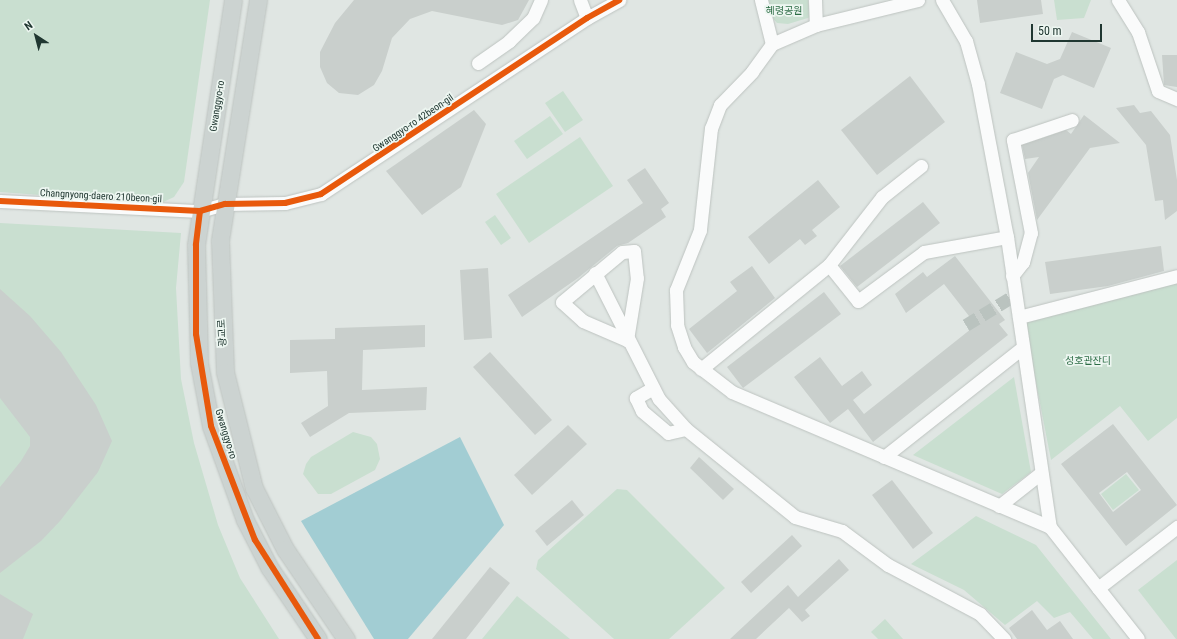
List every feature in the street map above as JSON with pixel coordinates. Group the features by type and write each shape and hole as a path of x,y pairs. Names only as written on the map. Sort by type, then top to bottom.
{"main road":[{"name":"Gwanggyo-ro","path":"233,0 196,245 196,334 211,426 254,540 318,639"},
{"name":"광교로","path":"258,0 220,241 225,372 254,488 285,548 346,639"}],"street":[{"path":"478,63 509,41 533,18 540,0"},
{"path":"580,0 587,18"},
{"name":"Gwanggyo-ro 42beon-gil","path":"200,211 225,204 285,203 321,194 587,18 620,0"},
{"path":"761,0 772,44"},
{"path":"815,0 816,25"},
{"path":"918,0 816,25 772,44 752,72 720,105 711,128 700,230 676,290 674,308 684,347 701,369 732,392 1050,527"},
{"path":"942,0 966,41 974,65 1006,237 1050,527 1138,639"},
{"path":"1118,0 1140,37 1158,91 1177,100"},
{"path":"1012,276 1023,262 1031,233 1013,140 1072,120"},
{"path":"701,369 829,265 882,197 921,166"},
{"name":"Changnyong-daero 210beon-gil","path":"0,200 200,211"},
{"path":"829,265 858,301 924,252 1006,237"},
{"path":"634,251 637,278 628,340 583,321 562,302 595,272 622,252 634,251"},
{"path":"595,272 653,388 686,429 795,517 842,531 888,565 980,614 1004,639"},
{"path":"1019,317 1177,276"},
{"path":"884,457 1022,348"},
{"path":"653,388 636,398 642,411 668,433 686,429"},
{"path":"999,506 1041,474"},
{"path":"1098,588 1177,527"}],"green space":[{"path":"0,0 210,0 184,182 174,197 159,204 0,192"},
{"name":"혜령공원","path":"768,0 808,0 811,17 788,24 777,23 769,14"},
{"path":"1054,0 1091,0 1084,18 1057,20"},
{"path":"563,91 583,120 565,132 545,103"},
{"path":"550,116 563,134 527,159 514,141"},
{"path":"580,137 613,186 529,243 496,194"},
{"path":"495,215 511,238 501,245 485,222"},
{"path":"0,223 181,233 176,288 181,379 194,443 218,525 240,578 279,639 0,639"},
{"name":"성호관잔디","path":"1177,280 1177,418 1148,441 1120,406 1051,460 1024,321"},
{"path":"1014,377 1031,472 1002,494 913,455"},
{"path":"353,432 371,437 377,444 380,459 375,470 331,494 318,494 303,474 306,464 311,457"},
{"path":"1126,474 1139,490 1113,510 1101,494"},
{"path":"617,489 627,490 725,588 669,639 614,639 536,569 538,560"},
{"path":"976,516 1036,545 1111,639 1093,639 1070,612 1054,618 1037,601 1005,625 964,590 911,564"},
{"path":"1177,560 1177,639 1176,639 1138,590"},
{"path":"517,596 570,639 482,639"},
{"path":"885,619 903,639 878,639 871,632"}],"water":[{"path":"460,437 504,525 408,639 374,639 301,521"}],"building":[{"path":"354,0 529,0 518,20 502,25 432,11 410,19 392,38 382,71 374,85 358,95 339,93 327,83 320,67 320,52 335,23"},
{"path":"977,0 1041,0 1043,14 980,23"},
{"path":"1072,32 1111,48 1094,88 1063,75 1054,79 1042,109 1000,93 1016,52 1047,64 1060,59"},
{"path":"1162,55 1177,55 1177,87 1164,85"},
{"path":"910,76 945,122 877,175 841,130"},
{"path":"1134,105 1140,113 1151,111 1170,135 1177,180 1177,211 1165,220 1163,200 1155,201 1146,145 1116,108"},
{"path":"474,110 486,124 461,187 422,215 386,171"},
{"path":"1084,115 1120,143 1090,148 1037,220 1028,173 1039,157 1025,159 1022,145 1066,130 1071,134"},
{"path":"645,168 669,203 661,209 666,217 628,243 617,246 578,278 522,317 508,295 643,203 627,180"},
{"path":"818,180 840,207 812,230 817,236 805,245 800,239 769,264 748,237"},
{"path":"923,202 940,223 857,287 840,266"},
{"path":"1161,246 1164,271 1108,286 1050,294 1045,262"},
{"path":"955,256 1005,320 999,324 1008,335 873,442 848,409 830,423 794,377 820,357 842,386 862,371 872,385 853,400 864,414 976,325 944,284 906,313 895,294 923,272 927,277"},
{"path":"752,266 775,298 707,353 689,329 737,291 730,282"},
{"path":"488,268 492,338 464,340 460,270"},
{"path":"0,289 30,316 61,352 96,405 112,441 98,472 60,521 41,541 0,573 0,487 21,461 30,446 30,437 0,398"},
{"path":"824,292 841,314 743,388 727,367"},
{"path":"425,325 425,347 363,350 362,390 427,387 426,410 349,413 310,437 301,423 328,406 327,371 290,373 290,340 335,339 335,328"},
{"path":"490,352 552,420 535,435 473,367"},
{"path":"1113,424 1177,505 1126,546 1061,464","holes":["1127,472 1141,490 1113,512 1099,493"]},
{"path":"568,425 587,444 532,495 514,475"},
{"path":"699,457 734,489 723,500 690,468"},
{"path":"892,480 933,533 913,549 872,495"},
{"path":"572,500 584,515 547,546 535,531"},
{"path":"792,535 802,546 751,593 741,582"},
{"path":"839,559 849,570 805,610 810,616 802,622 789,608 756,639 730,639 788,585 798,597"},
{"path":"490,567 510,583 466,639 432,639"},
{"path":"0,594 33,614 23,639 0,639"},
{"path":"1032,610 1047,630 1060,621 1073,639 1017,639 1009,628"}],"tunnel":[{"path":"966,325 1015,295"}],"cycle path":[{"path":"0,201 200,211 225,204 285,203 321,194 587,18 619,0"},
{"path":"200,211 196,245 196,334 211,426 255,540 318,639"}]}
